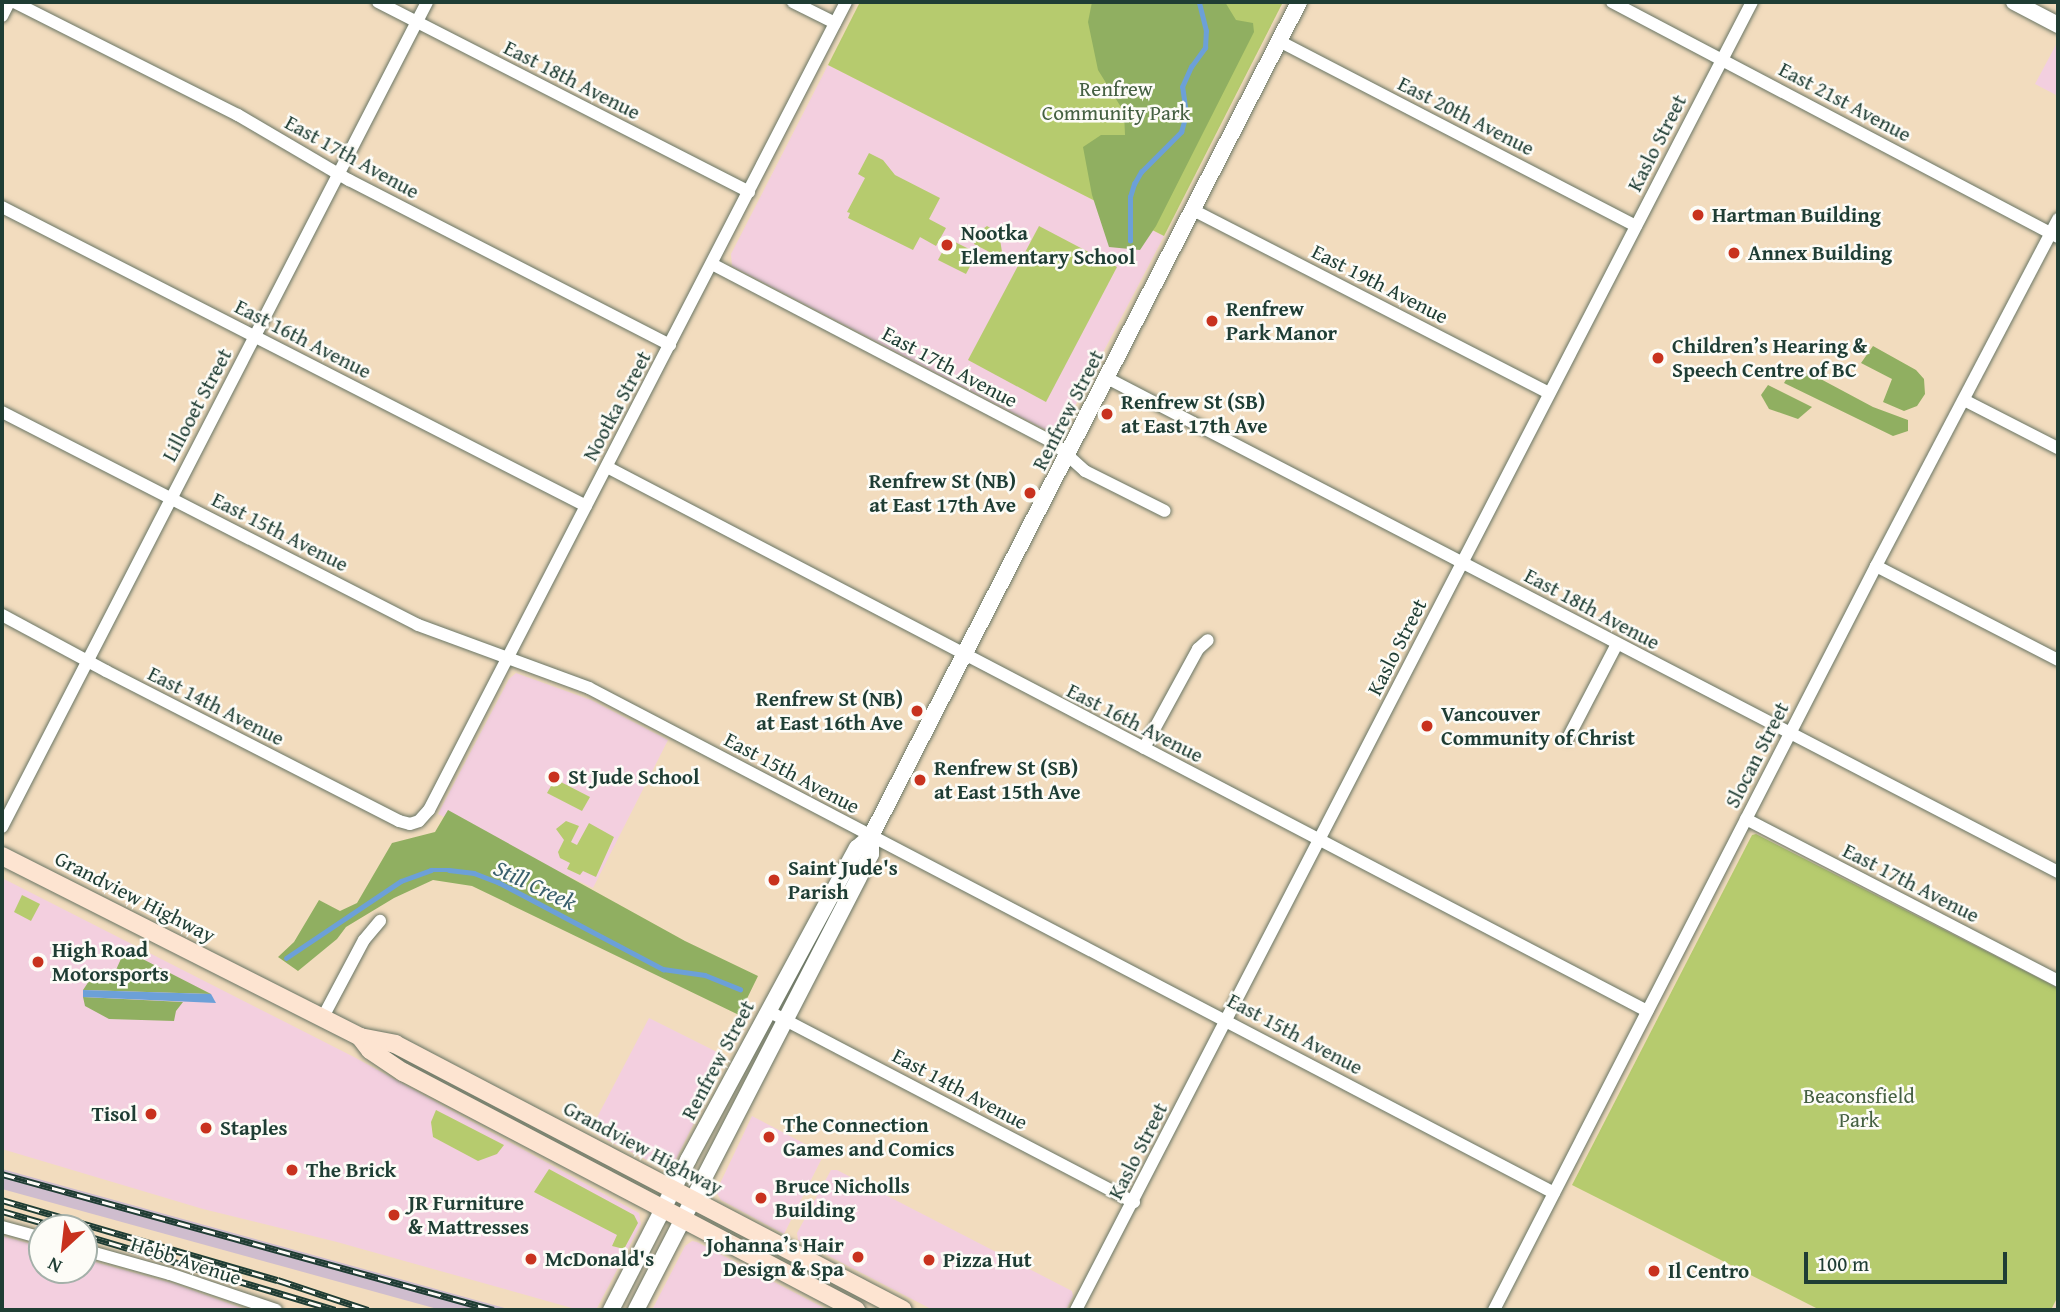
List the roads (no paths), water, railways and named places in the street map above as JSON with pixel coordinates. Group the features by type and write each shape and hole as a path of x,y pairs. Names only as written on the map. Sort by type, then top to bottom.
{"main road":[{"name":"Grandview Highway","path":"2,856 360,1037 395,1044 903,1310"},
{"name":"Grandview Highway","path":"360,1037 370,1050 403,1072 856,1310"}],"street":[{"path":"2,16 9,2"},
{"name":"East 17th Avenue","path":"14,2 238,116 339,173 670,345"},
{"name":"East 18th Avenue","path":"378,2 749,192"},
{"name":"Lillooet Street","path":"2,827 427,2"},
{"path":"793,2 835,23"},
{"name":"Nootka Street","path":"415,823 429,810 846,2"},
{"name":"Renfrew Street","path":"611,1310 673,1189 857,848 871,836 1069,455 1299,2"},
{"name":"East 21st Avenue","path":"1612,2 2054,235"},
{"name":"Kaslo Street","path":"1076,1310 1752,2"},
{"path":"2014,2 2058,25"},
{"name":"East 20th Avenue","path":"1279,41 1636,226"},
{"name":"East 16th Avenue","path":"2,207 586,506"},
{"name":"East 19th Avenue","path":"1193,210 1549,393"},
{"name":"Slocan Street","path":"1494,1310 1876,566 2054,235 2058,219"},
{"name":"East 17th Avenue","path":"712,264 1047,439 1085,471 1166,511"},
{"name":"East 18th Avenue","path":"1107,378 1789,735 2058,872"},
{"path":"1964,400 2058,448"},
{"name":"East 15th Avenue","path":"2,412 418,625 589,688 1554,1193"},
{"name":"East 16th Avenue","path":"607,467 1647,1011"},
{"path":"1876,566 2058,660"},
{"name":"East 14th Avenue","path":"2,615 399,821 415,823"},
{"path":"1144,748 1198,649 1208,640"},
{"path":"1568,738 1617,644"},
{"name":"East 17th Avenue","path":"1746,819 2058,981"},
{"name":"Renfrew Street","path":"636,1310 871,854 871,836"},
{"path":"323,1017 365,940 380,921"},
{"name":"East 14th Avenue","path":"768,1011 1134,1202"},
{"path":"2,1227 28,1234"},
{"name":"Hebb Avenue","path":"98,1254 170,1274 276,1310"}],"water":[{"path":"83,990 211,994 216,1003 83,997"}],"waterway":[{"name":"Still Creek","path":"1130,241 1130,197 1134,184 1141,172 1181,132 1186,114 1182,87 1191,67 1205,48 1206,31 1199,2"},
{"name":"Still Creek","path":"286,958 401,881 431,870 449,870 474,873 498,882 663,969 705,975 740,989"}],"railway":[{"path":"2,1174 494,1310"},
{"path":"2,1200 278,1280 368,1310"},
{"path":"2,1211 28,1218"},
{"path":"98,1239 335,1310"}],"place":[{"name":"Hartman Building","path":"1698,215"},
{"name":"Nootka Elementary School","path":"947,245"},
{"name":"Annex Building","path":"1734,253"},
{"name":"Renfrew Park Manor","path":"1212,321"},
{"name":"Children’s Hearing & Speech Centre of BC","path":"1658,358"},
{"name":"Renfrew St (SB) at East 17th Ave","path":"1107,414"},
{"name":"Renfrew St (NB) at East 17th Ave","path":"1030,493"},
{"name":"Renfrew St (NB) at East 16th Ave","path":"917,711"},
{"name":"Vancouver Community of Christ","path":"1427,726"},
{"name":"St Jude School","path":"554,777"},
{"name":"Renfrew St (SB) at East 15th Ave","path":"920,780"},
{"name":"Saint Jude's Parish","path":"774,880"},
{"name":"High Road Motorsports","path":"38,962"},
{"name":"Tisol","path":"151,1114"},
{"name":"Staples","path":"206,1128"},
{"name":"The Connection Games and Comics","path":"769,1137"},
{"name":"The Brick","path":"292,1170"},
{"name":"Bruce Nicholls Building","path":"761,1198"},
{"name":"JR Furniture & Mattresses","path":"394,1215"},
{"name":"Johanna’s Hair Design & Spa","path":"858,1257"},
{"name":"McDonald's","path":"531,1259"},
{"name":"Pizza Hut","path":"929,1260"},
{"name":"Il Centro","path":"1654,1271"}],"park label":[{"name":"Renfrew Community Park","path":"1116,101"},
{"name":"Beaconsfield Park","path":"1859,1108"}]}
